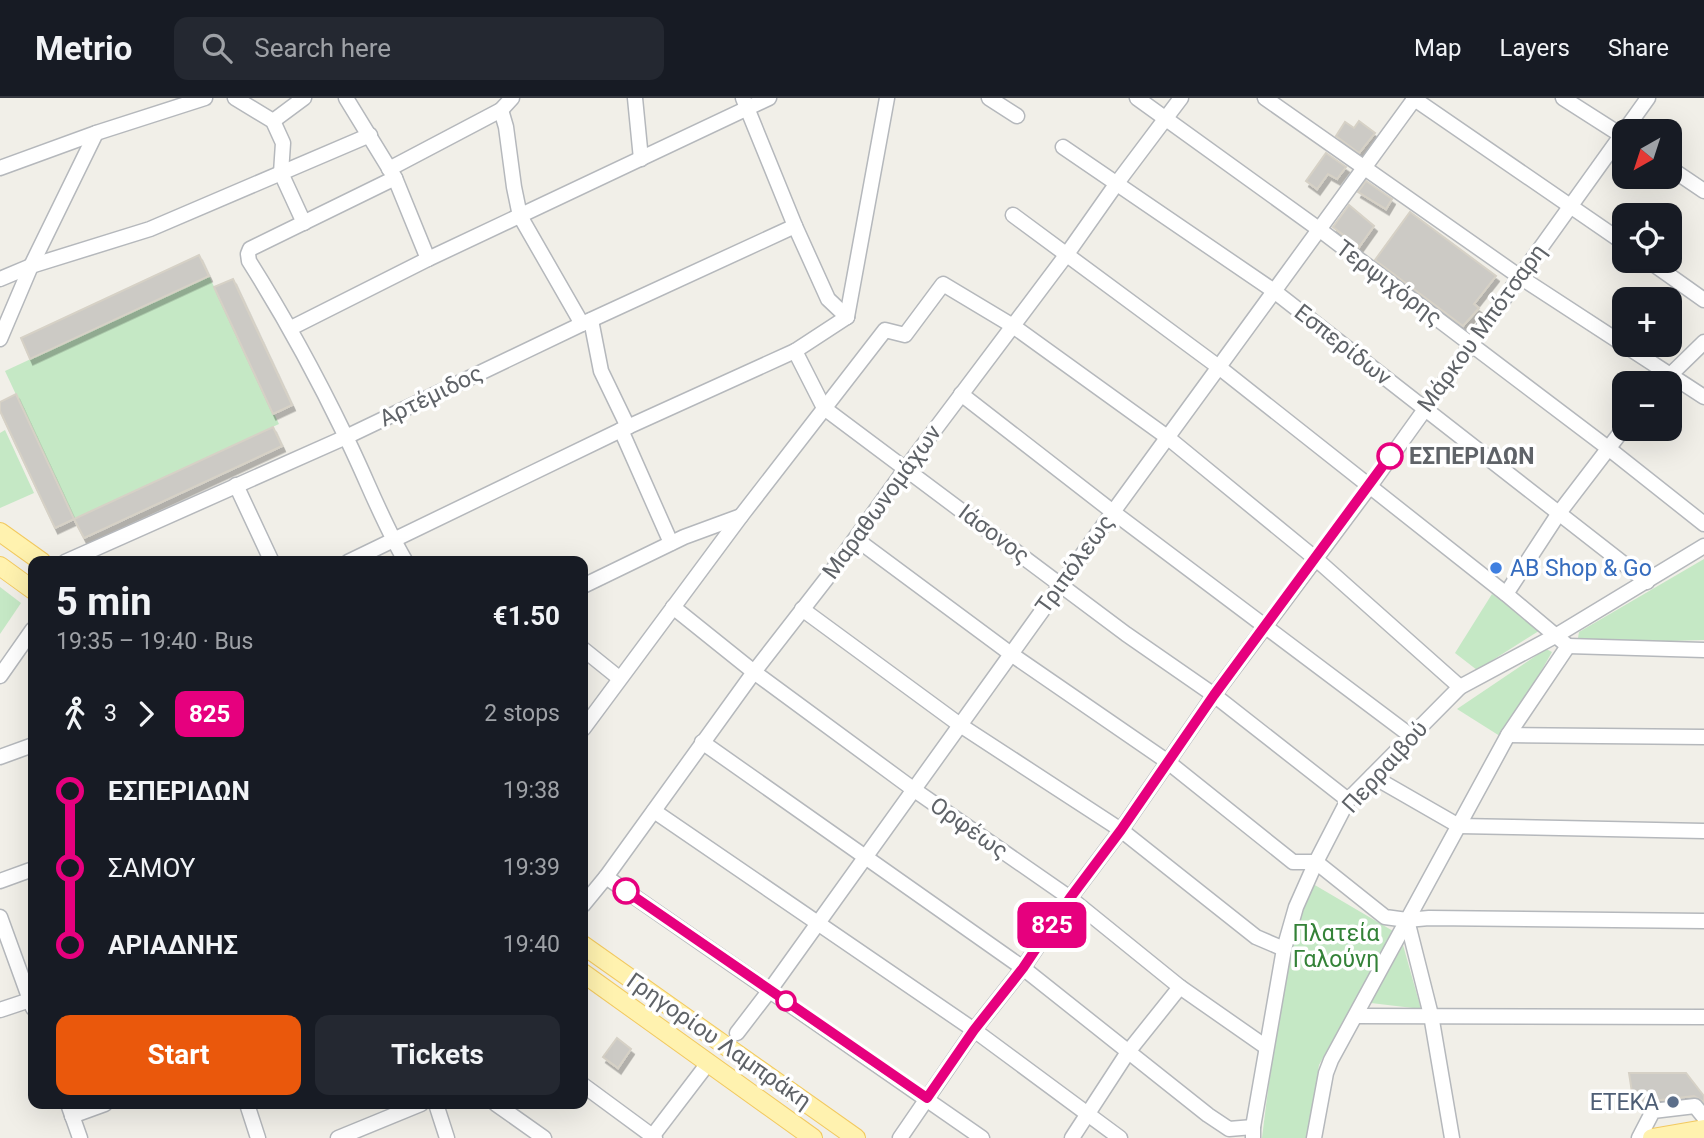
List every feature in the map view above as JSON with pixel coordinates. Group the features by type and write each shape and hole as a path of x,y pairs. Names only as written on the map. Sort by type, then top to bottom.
{"main road":[{"path":"0,532 34,556"},
{"path":"0,566 28,586"},
{"name":"Γρηγορίου Λαμπράκη","path":"588,949 856,1138"},
{"name":"Γρηγορίου Λαμπράκη","path":"588,977 814,1138"},
{"path":"1653,1138 1704,1129"}],"street":[{"path":"0,169 96,133 205,98"},
{"path":"234,98 273,121 283,143 281,173 303,223"},
{"path":"273,121 288,103 304,98"},
{"path":"345,98 392,174 428,259"},
{"path":"402,556 291,328 249,261 248,254 250,249 392,174 501,110 512,98"},
{"path":"635,98 641,159"},
{"path":"291,328 428,259 641,159 745,103 769,98"},
{"path":"361,556 624,428 795,351 848,317 887,98"},
{"path":"989,98 1017,116"},
{"name":"Τερψιχόρης","path":"1137,98 1320,230 1608,447 1704,524"},
{"name":"Μαραθωνομάχων","path":"588,899 754,671 856,539 1181,98"},
{"path":"1265,98 1654,371"},
{"path":"1414,98 1612,235"},
{"name":"Τριπόλεως","path":"737,1032 1414,98"},
{"path":"1563,98 1612,130"},
{"name":"Μάρκου Μπότσαρη","path":"1634,119 1648,98"},
{"path":"745,103 828,299 848,317"},
{"path":"501,110 520,216 587,322 601,371 671,543"},
{"path":"0,339 31,266 96,133"},
{"path":"0,279 31,266 150,229 370,135"},
{"name":"Εσπερίδων","path":"1063,147 1274,291 1647,582"},
{"name":"Μάρκου Μπότσαρη","path":"900,1138 974,1030 1023,968 1070,898 1121,830 1214,695 1370,486 1612,149"},
{"path":"1682,176 1704,191"},
{"path":"1013,215 1220,368 1568,646 1704,650"},
{"name":"Αρτέμιδος","path":"78,556 346,437 795,226"},
{"path":"1666,273 1704,300"},
{"path":"588,722 741,516 885,330 905,335 943,284 1013,326 1167,438 1316,559 1460,687"},
{"path":"1673,371 1704,342"},
{"name":"Ιάσονος","path":"795,351 824,408 1126,635 1214,695 1348,800"},
{"path":"1682,387 1704,397"},
{"path":"961,394 1112,512 1411,736"},
{"path":"1506,594 1559,513 1613,441"},
{"path":"236,485 269,556"},
{"path":"588,584 671,543 741,516"},
{"path":"856,539 1011,654 1168,762 1293,862 1316,862 1385,917 1407,920 1429,918 1704,922"},
{"name":"Περραιβού","path":"1251,1135 1284,949 1297,907 1316,862 1348,800 1460,687 1557,635 1704,546"},
{"name":"Ορφέως","path":"673,607 913,789 1070,898 1180,987 1266,1047"},
{"path":"802,609 960,725 1121,830 1256,937 1284,949"},
{"path":"0,676 28,636"},
{"path":"1314,1138 1326,1073 1508,734 1568,646"},
{"path":"588,653 619,678"},
{"path":"1508,734 1704,737"},
{"path":"702,742 1023,968 1229,1129 1251,1135"},
{"path":"0,757 28,747"},
{"path":"1372,776 1459,826 1704,831"},
{"path":"654,811 974,1030 1120,1138"},
{"path":"0,881 28,871"},
{"path":"606,877 982,1138"},
{"path":"0,917 28,991"},
{"path":"1407,920 1431,1015 1452,1138"},
{"path":"1072,1138 1128,1052 1180,987"},
{"path":"0,1010 28,1003"},
{"path":"1357,1016 1704,1017"},
{"path":"588,1089 653,1137 709,1062"},
{"path":"1639,1138 1653,1111 1695,1106 1704,1117"},
{"path":"249,1109 258,1138"},
{"path":"338,1138 409,1109"},
{"path":"438,1109 447,1138"},
{"path":"503,1109 544,1138"},
{"path":"70,1110 80,1138"}],"green space":[{"path":"209,276 279,424 74,519 5,371"},
{"path":"5,430 34,493 0,508 0,433"},
{"path":"1704,559 1704,640 1577,644 1579,632"},
{"path":"0,587 21,603 0,634"},
{"path":"1492,594 1542,629 1477,670 1455,653"},
{"path":"1546,649 1552,652 1503,738 1457,709"},
{"name":"Πλατεία Γαλούνη","path":"1308,881 1393,931 1319,1065 1308,1138 1262,1138 1280,1009"},
{"path":"1403,945 1421,1009 1371,1003"}],"building":[{"path":"1359,121 1375,133 1359,153 1336,136 1345,122 1354,128"},
{"path":"1326,153 1346,167 1337,179 1328,174 1317,189 1306,181"},
{"path":"1366,181 1392,199 1386,209 1358,192"},
{"path":"1349,205 1374,226 1359,247 1333,227"},
{"path":"1410,212 1496,276 1474,304 1479,308 1463,326 1375,260"},
{"path":"199,255 209,276 30,359 21,338"},
{"path":"233,279 292,405 273,414 214,287"},
{"path":"16,394 74,519 55,528 0,411 0,402"},
{"path":"273,427 282,446 84,538 74,519"},
{"path":"617,1038 631,1049 618,1068 603,1057"},
{"path":"1629,1073 1686,1073 1704,1096 1704,1102 1694,1096 1652,1101 1645,1106 1633,1099"}],"bus line":[{"name":"825","path":"626,891 927,1098 974,1030 1023,968 1214,695 1390,456"}],"place":[{"name":"ΕΣΠΕΡΙΔΩΝ","path":"1390,456"},
{"name":"AB Shop & Go","path":"1496,568"},
{"name":"ΕΤΕΚΑ","path":"1673,1102"}]}
